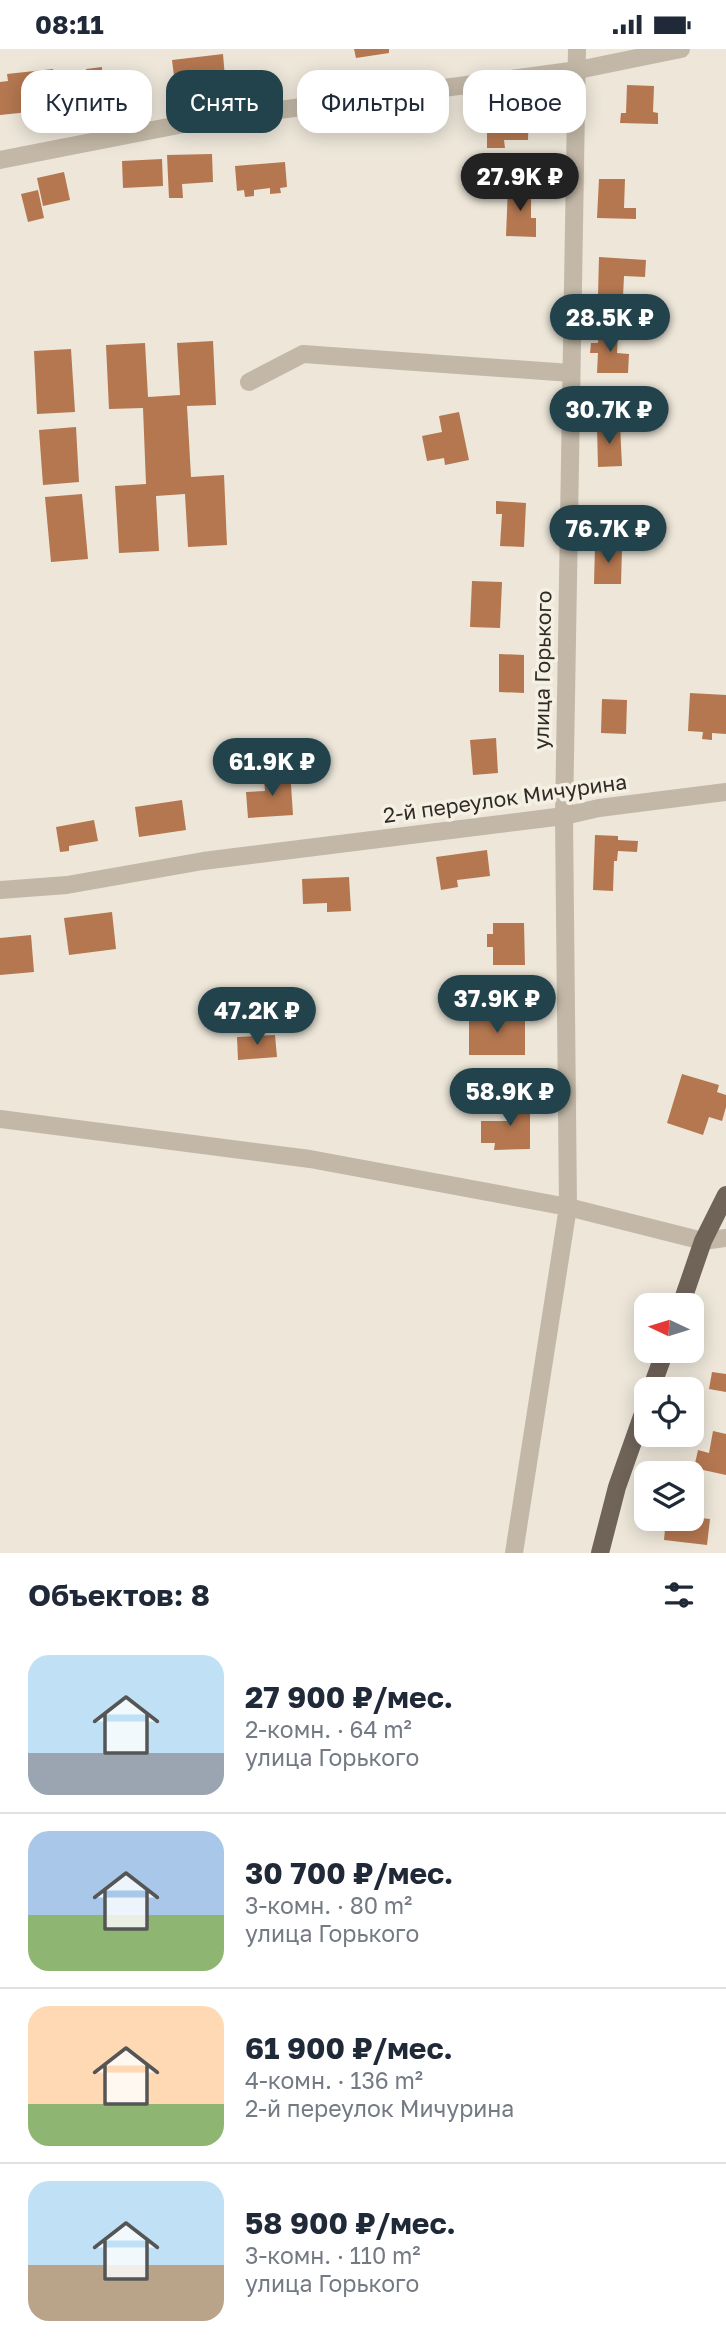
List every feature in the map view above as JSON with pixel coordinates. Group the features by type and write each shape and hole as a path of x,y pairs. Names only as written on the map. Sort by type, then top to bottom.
{"main road":[{"path":"685,1293 703,1241 726,1195"},
{"path":"600,1553 617,1487 634,1439"}],"street":[{"name":"улица Горького","path":"578,49 578,70"},
{"path":"583,70 681,49"},
{"path":"0,160 204,120 463,86"},
{"name":"улица Горького","path":"514,1553 568,1207 564,816 577,133"},
{"path":"249,383 303,355 571,373"},
{"name":"2-й переулок Мичурина","path":"0,890 67,885 202,861 564,816 599,808 726,792"},
{"path":"0,1119 310,1159 568,1207 703,1241 726,1238"}],"building":[{"path":"354,49 389,49 389,53 356,58"},
{"path":"223,54 224,70 173,70 172,60"},
{"path":"102,67 102,70 86,69"},
{"path":"21,72 21,113 0,115 0,82 8,81 7,74"},
{"path":"627,85 654,86 653,112 658,113 658,124 620,123 621,113 626,113"},
{"path":"487,133 528,133 528,140 504,140 505,148 487,148"},
{"path":"212,154 213,182 182,184 183,198 169,198 167,155"},
{"path":"162,159 163,186 123,188 122,161"},
{"path":"285,162 287,187 280,188 281,193 270,194 270,188 254,190 254,196 245,197 244,190 237,191 235,166"},
{"path":"64,172 70,200 43,206 37,178"},
{"path":"599,179 625,179 624,208 636,208 636,219 597,218"},
{"path":"508,187 531,187 531,218 536,218 536,237 506,236"},
{"path":"38,190 44,218 28,222 21,194"},
{"path":"599,257 646,260 645,277 624,276 623,297 598,295"},
{"path":"599,331 618,332 617,353 629,354 628,373 597,373 598,353 590,353 591,343 598,343"},
{"path":"213,341 216,405 187,406 191,477 224,475 227,545 188,547 185,494 156,496 159,551 119,553 115,486 146,484 143,408 109,409 106,345 145,343 148,397 180,395 177,343"},
{"path":"71,349 75,412 37,414 34,351"},
{"path":"459,412 469,460 445,465 444,458 427,461 422,436 442,432 439,416"},
{"path":"620,425 622,466 598,467 597,426"},
{"path":"76,427 79,482 43,485 39,430"},
{"path":"82,494 88,559 51,562 45,497"},
{"path":"496,501 526,503 524,547 500,546 502,514 496,514"},
{"path":"595,546 622,547 621,584 594,584"},
{"path":"472,581 502,582 500,628 470,627"},
{"path":"499,654 524,655 524,693 499,692"},
{"path":"690,693 726,695 726,734 712,733 712,740 702,739 703,732 688,731"},
{"path":"602,699 627,700 626,734 601,733"},
{"path":"496,738 498,773 473,775 470,740"},
{"path":"290,770 293,815 248,818 246,792 265,791 264,780 276,779 275,771"},
{"path":"182,800 186,830 139,837 135,807"},
{"path":"94,820 98,841 69,846 69,851 60,852 56,827"},
{"path":"595,835 618,836 618,840 638,841 637,852 618,851 617,861 614,861 613,891 593,890"},
{"path":"487,850 490,876 457,880 458,887 441,890 436,857"},
{"path":"349,877 351,911 327,912 327,903 303,904 302,879"},
{"path":"112,912 116,949 69,955 64,918"},
{"path":"493,923 524,923 525,965 493,965 493,947 487,947 487,934 493,934"},
{"path":"31,935 34,972 0,975 0,938"},
{"path":"469,1015 525,1016 525,1055 469,1055"},
{"path":"275,1035 277,1057 238,1060 237,1037"},
{"path":"682,1074 719,1085 717,1092 726,1095 722,1121 709,1117 703,1135 667,1123"},
{"path":"508,1098 530,1098 530,1149 494,1150 495,1143 481,1143 481,1121 508,1121"},
{"path":"712,1372 726,1374 726,1392 709,1389"},
{"path":"713,1431 726,1434 726,1475 704,1470 704,1461 696,1461 698,1450 709,1453"},
{"path":"704,1518 710,1519 707,1545 664,1540 665,1531 704,1531"}]}
